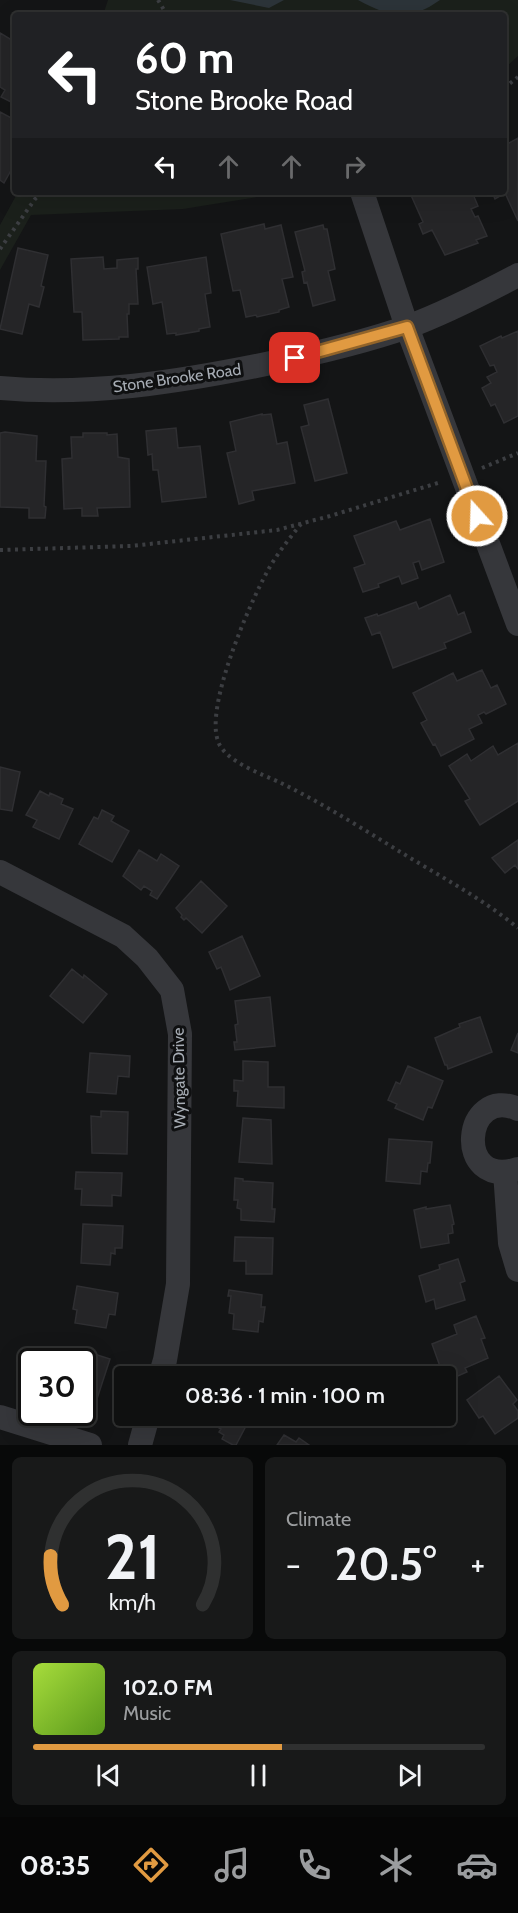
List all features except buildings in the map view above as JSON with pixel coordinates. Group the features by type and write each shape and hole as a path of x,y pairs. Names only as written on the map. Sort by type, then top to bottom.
{"street":[{"path":"363,195 407,327 518,624"},
{"name":"Stone Brooke Road","path":"0,388 74,390 152,385 316,353 407,327 489,290 518,274"},
{"name":"Wyngate Drive","path":"0,872 123,936 147,958 172,990 180,1034 178,1284 163,1366"},
{"path":"518,1109 503,1106 493,1108 484,1113 473,1130 473,1150 478,1159 495,1170 512,1170 510,1244 518,1270"},
{"path":"0,1417 90,1445"},
{"path":"140,1445 145,1426"}],"path":[{"path":"0,249 34,199 40,195"},
{"path":"0,550 131,546 277,530 462,476 518,453"},
{"path":"301,524 267,573 240,633 220,692 215,724 218,742 227,755 293,789 392,846 494,908 518,928"}],"shaded area":[{"path":"108,0 518,0 518,56 507,66 507,12 104,12"},
{"path":"230,0 284,0 269,8"},
{"path":"358,0 440,0 418,12 380,10"},
{"path":"16,195 270,195 183,209 31,215 0,270 0,225"}],"route":[{"path":"295,358 407,327 477,516"}]}
